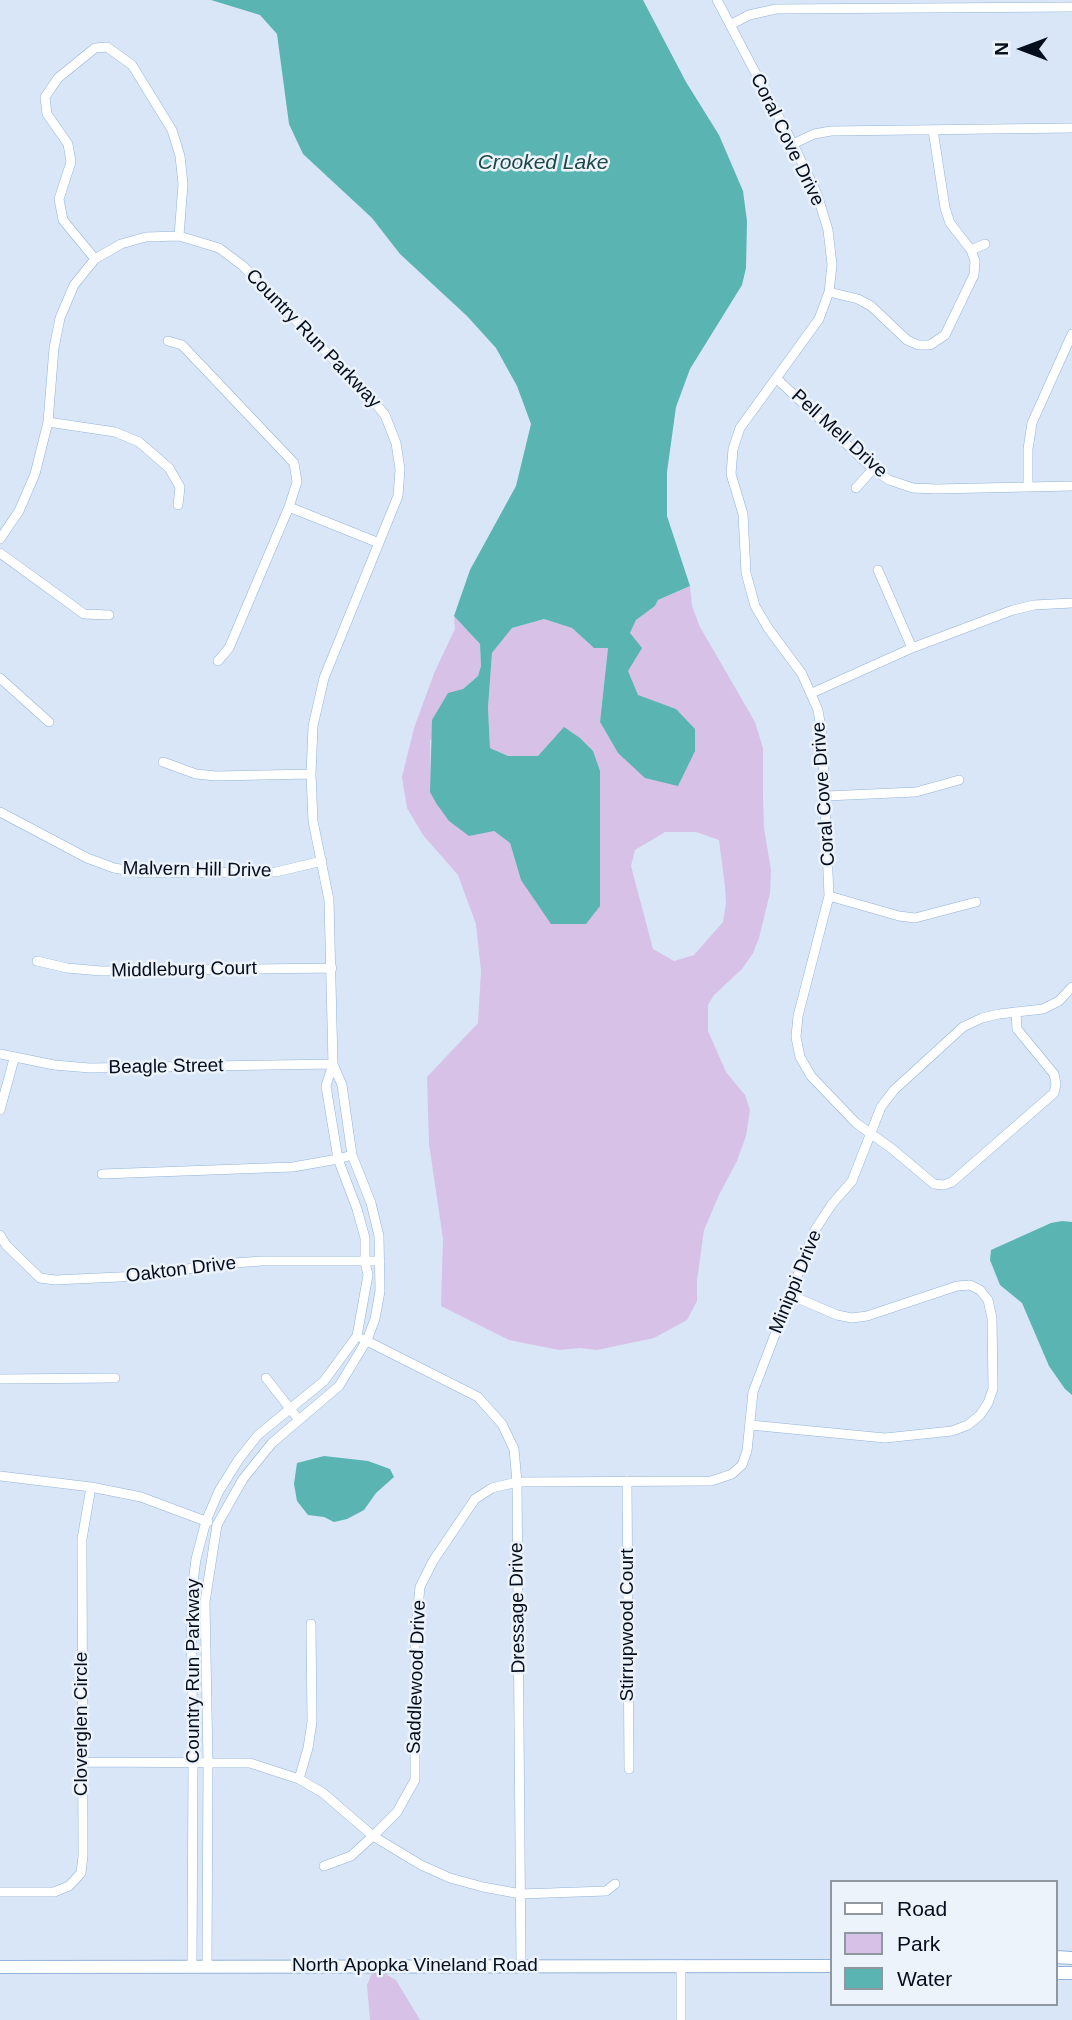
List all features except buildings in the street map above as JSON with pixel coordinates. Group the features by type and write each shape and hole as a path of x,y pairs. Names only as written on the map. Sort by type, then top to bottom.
{"main road":[{"name":"North Apopka Vineland Road","path":"0,1967 830,1966"}],"street":[{"name":"Coral Cove Drive","path":"717,0 817,194 828,230 832,265 829,292 819,319 740,428 733,449 732,474 743,514 746,573 755,606 802,674 818,710 822,734 830,895 798,1016 796,1037 800,1057 811,1076 856,1123 934,1184 944,1185 953,1182 1054,1093 1054,1074 1017,1029 1016,1012"},
{"path":"730,25 749,15 776,9 1072,7"},
{"path":"95,259 62,220 59,199 71,162 68,144 47,114 45,97 58,78 95,48 107,47 132,65 172,130 180,156 183,184 179,236"},
{"path":"793,144 814,134 831,131 1072,128"},
{"path":"829,292 858,299 871,306 906,340 918,345 930,345 945,335 974,275 975,261 971,250 950,223 945,208 933,130"},
{"name":"Country Run Parkway","path":"0,539 19,511 35,474 48,422 54,348 60,318 74,285 95,259 121,244 146,237 179,236 219,248 243,266 368,395 384,415 396,443 400,469 398,495 324,678 313,726 311,774 313,821 329,900 333,1064 326,1086 338,1159 365,1238 368,1275 362,1338 339,1386 272,1443 243,1479 217,1525 205,1602 208,1762 207,1966"},
{"path":"971,250 985,244"},
{"path":"1028,487 1028,449 1032,423 1072,334"},
{"path":"168,341 182,345 295,463 297,482 289,506 229,648 218,661"},
{"name":"Pell Mell Drive","path":"776,378 873,469 889,480 914,488 1072,486"},
{"path":"48,422 116,432 139,442 169,468 180,487 178,505"},
{"path":"856,488 873,469"},
{"path":"289,506 379,543"},
{"path":"0,553 84,614 108,615"},
{"path":"878,570 912,648"},
{"path":"811,692 912,648 1013,610 1034,605 1072,603"},
{"path":"0,678 49,722"},
{"path":"163,761 197,774 216,776 311,774"},
{"path":"826,796 916,792 959,780"},
{"name":"Malvern Hill Drive","path":"0,812 88,858 114,868 143,873 276,872 322,861"},
{"path":"830,895 899,916 915,918 976,902"},
{"name":"Middleburg Court","path":"37,961 67,968 101,971 332,968"},
{"name":"Minippi Drive","path":"677,1482 711,1481 733,1474 742,1465 747,1451 753,1392 815,1230 832,1204 852,1181 881,1107 894,1090 963,1027 982,1018 1044,1009 1059,1001 1072,988"},
{"name":"Beagle Street","path":"0,1054 14,1059 90,1068 333,1064"},
{"path":"0,1110 14,1059"},
{"name":"Country Run Parkway","path":"191,1966 194,1761 191,1597 196,1559 206,1521 219,1491 258,1435 324,1381 362,1338 375,1319 380,1291 379,1236 371,1203 352,1155 342,1085 333,1064"},
{"path":"102,1174 293,1167 352,1155"},
{"name":"Oakton Drive","path":"0,1235 6,1245 40,1278 55,1280 140,1276 262,1261 380,1261"},
{"path":"750,1425 885,1438 953,1431 968,1425 980,1415 993,1390 992,1318 988,1300 980,1290 970,1285 957,1286 867,1316 852,1318 837,1315 790,1296"},
{"name":"Dressage Drive","path":"362,1338 478,1397 502,1424 513,1449 517,1482 521,1965"},
{"path":"0,1379 116,1378"},
{"path":"266,1378 299,1420"},
{"path":"0,1476 141,1497 217,1525"},
{"name":"Saddlewood Drive","path":"324,1866 351,1856 373,1836 397,1812 415,1780 415,1638 420,1587 433,1561 475,1499 492,1488 517,1482 677,1482"},
{"name":"Stirrupwood Court","path":"627,1482 629,1769"},
{"name":"Cloverglen Circle","path":"0,1892 54,1892 69,1886 81,1873 82,1539 91,1488"},
{"path":"299,1779 312,1722 311,1624"},
{"path":"82,1762 250,1763 299,1779 323,1793 373,1836 421,1865 450,1878 521,1894 606,1891 615,1884"},
{"path":"681,1965 681,2020"}],"green space":[{"path":"690,586 692,606 700,627 755,722 763,748 764,828 771,870 770,893 753,953 742,969 714,995 708,1005 708,1031 726,1072 745,1095 750,1110 746,1136 737,1161 704,1230 697,1301 687,1320 654,1338 597,1350 559,1350 509,1340 441,1306 443,1239 429,1144 427,1077 478,1023 481,971 476,924 458,875 423,835 407,808 402,777 414,728 435,671 455,629 454,616 480,644 481,666 478,676 463,689 430,741 431,792 436,803 494,831 510,843 521,880 538,756 508,756 490,748 488,708 492,653 512,628 544,619 572,628 594,648 608,648 600,722 618,753 676,709 638,696 627,671 630,633 636,620 655,606 658,600","holes":["665,832 696,832 719,840 726,903 723,922 694,955 674,961 653,949 631,866 635,850"]},
{"path":"382,1972 396,1980 420,2020 370,2020 367,1985 372,1973"}],"water":[{"name":"Crooked Lake","path":"211,0 643,0 686,82 719,135 743,191 747,221 746,268 742,285 690,369 676,407 667,472 667,516 690,586 658,600 655,606 636,620 630,633 642,648 628,671 638,695 676,709 695,729 695,751 678,786 645,778 618,753 600,722 608,648 594,648 572,628 544,619 512,628 492,653 488,708 490,748 508,756 538,756 564,727 593,751 600,771 600,906 586,924 551,924 521,880 510,843 494,831 469,836 449,821 430,792 432,720 448,693 463,689 478,676 481,666 480,644 454,616 470,570 516,486 531,424 517,386 496,348 467,316 400,254 372,218 303,154 289,124 277,34 260,15"},
{"path":"1072,1222 1072,1395 1049,1366 1022,1303 1000,1285 990,1260 991,1250 1051,1223"},
{"path":"324,1456 368,1461 390,1469 394,1477 376,1493 364,1510 347,1519 334,1522 324,1517 308,1515 297,1501 294,1484 297,1463"}]}
